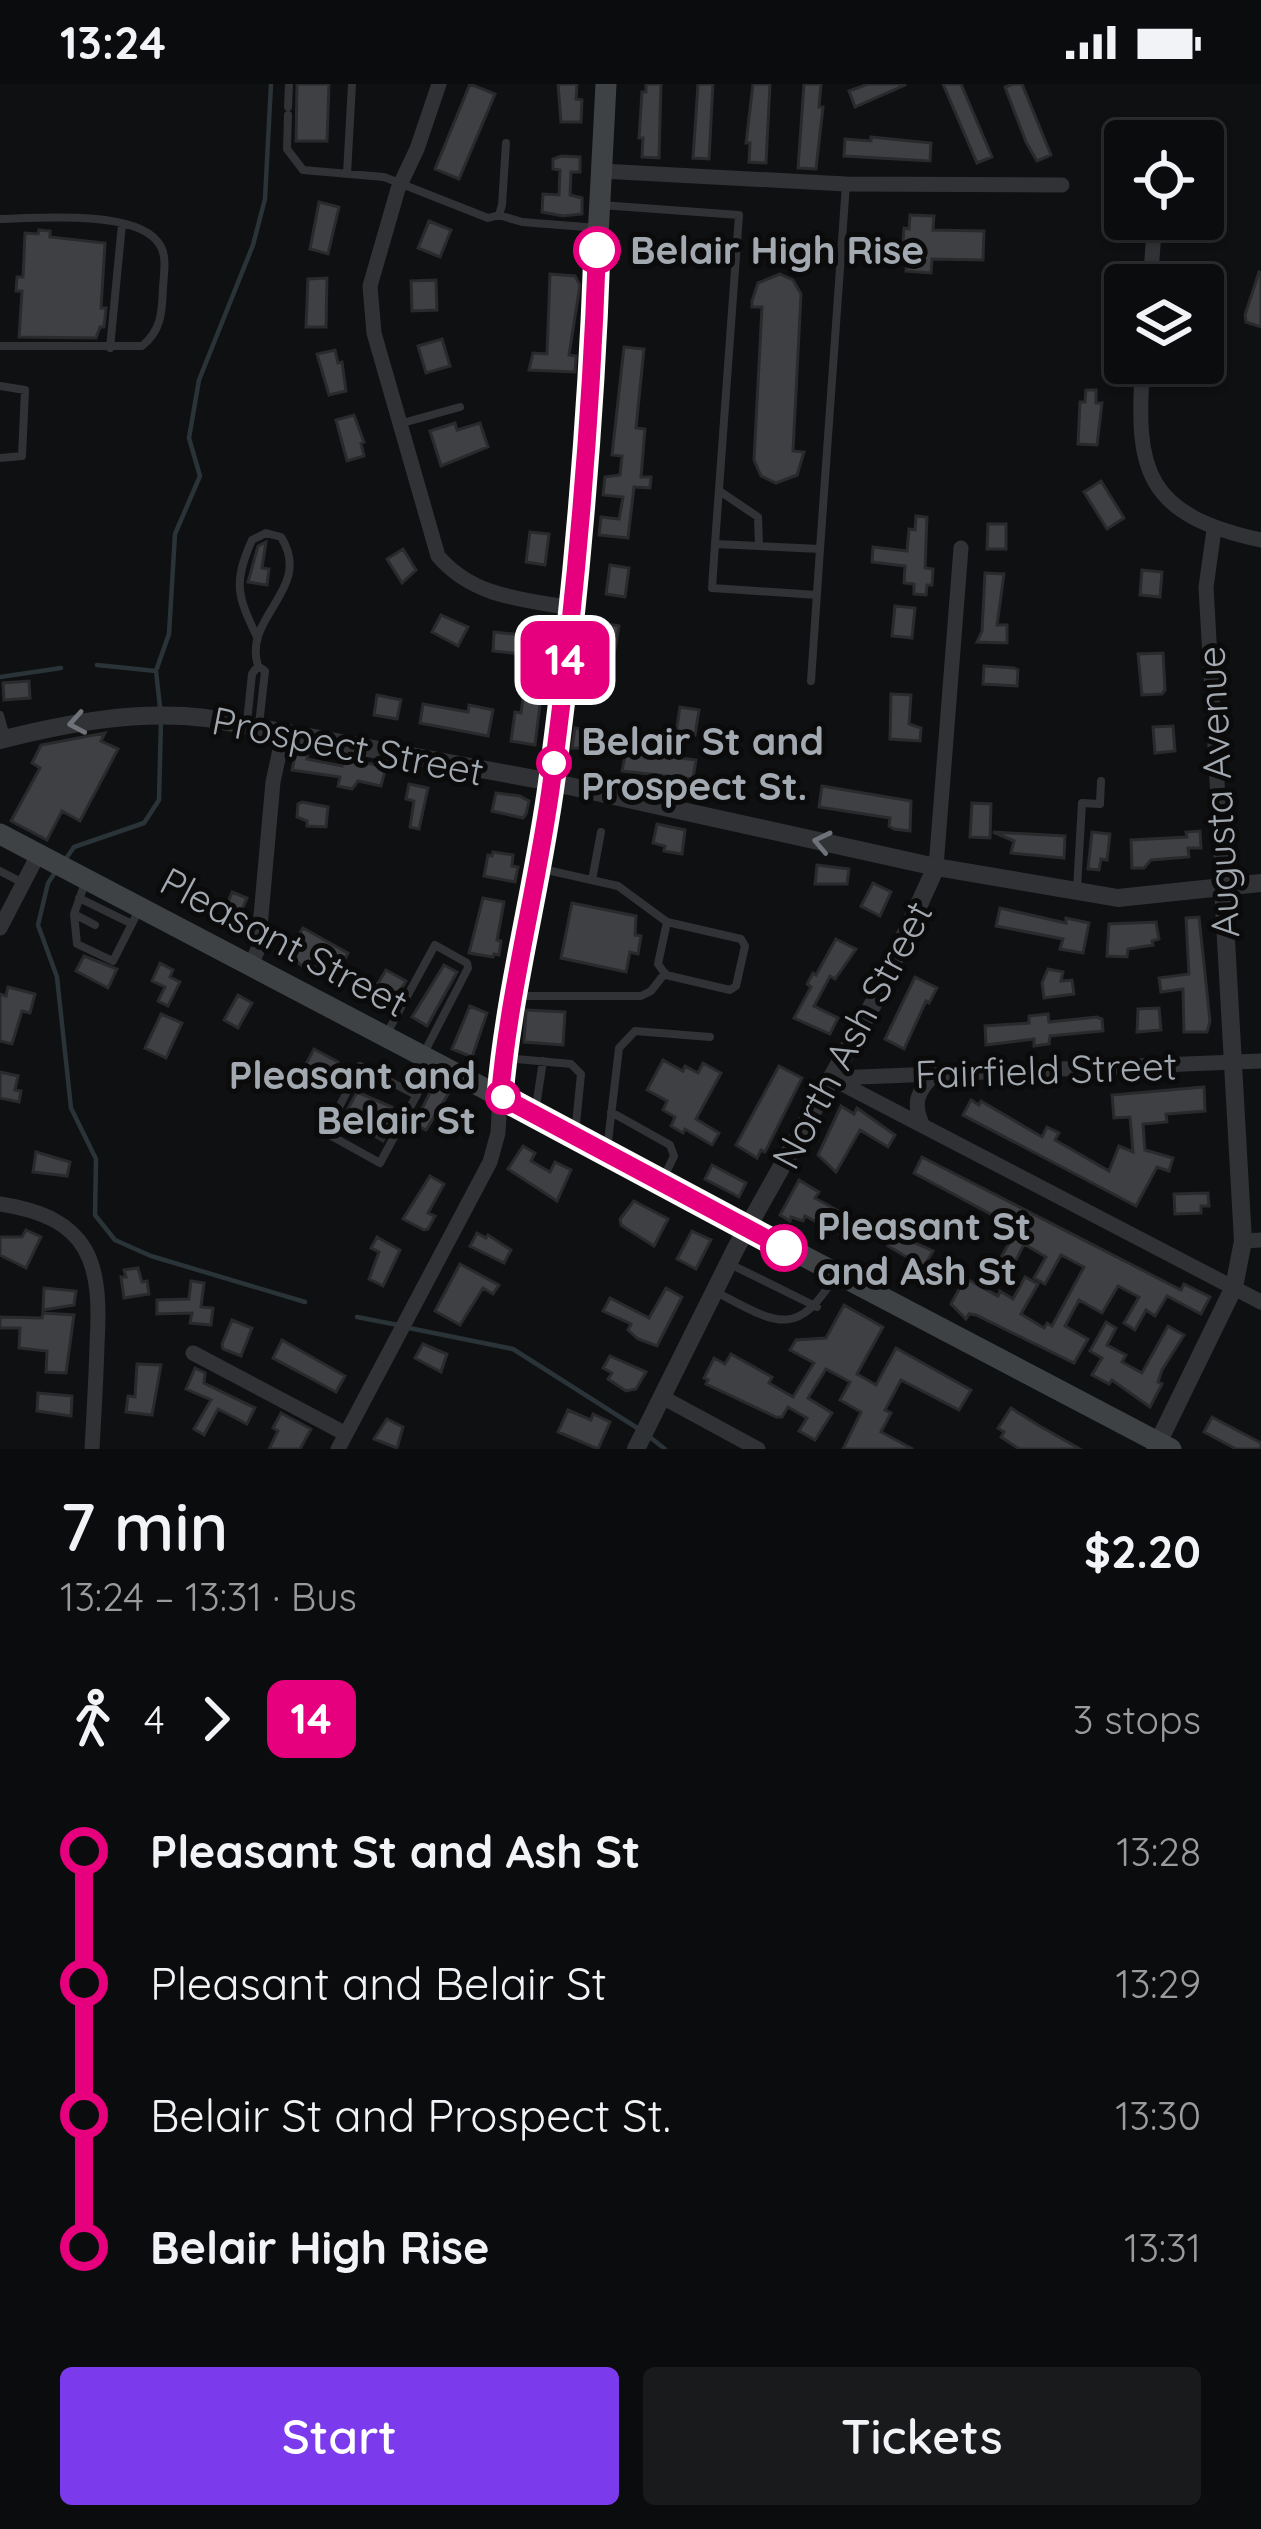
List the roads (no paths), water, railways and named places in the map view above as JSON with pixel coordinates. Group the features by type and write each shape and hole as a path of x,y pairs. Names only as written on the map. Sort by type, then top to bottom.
{"main road":[{"path":"500,1096 512,996 551,782 571,608 590,416 606,84"},
{"name":"Pleasant Street","path":"2,839 42,855 136,916 251,965 1162,1447"}],"street":[{"path":"439,84 400,183 370,286 374,333 438,556 451,571 490,594 571,608"},
{"path":"601,171 846,184 1061,185"},
{"path":"1141,384 1144,456 1158,490 1214,530 1261,540"},
{"name":"Augusta Avenue","path":"1162,1447 1252,1240 1235,1063 1206,587 1214,530"},
{"name":"North Ash Street","path":"641,1438 728,1263 877,997 936,867 961,548"},
{"name":"Prospect Street","path":"3,740 69,724 162,715 253,725 551,782 936,867 1118,898 1261,883"},
{"path":"251,965 258,949 273,782 284,731"},
{"path":"0,928 42,855"},
{"name":"Fairfield Street","path":"831,1078 1261,1061"},
{"path":"923,1126 916,1100 935,1074"},
{"path":"831,1078 1261,1302"},
{"path":"193,1353 342,1441 490,1162 500,1096"},
{"path":"0,1204 28,1209 67,1228 97,1275 92,1449"},
{"path":"662,1397 758,1449"}],"lane":[{"path":"289,84 287,149 303,170 400,183 488,218 499,215 522,222 739,215 712,587 817,595"},
{"path":"347,174 352,84"},
{"path":"499,215 506,142"},
{"path":"811,681 846,184"},
{"path":"0,219 90,218 122,224 157,240 164,254 160,326 142,346 0,346"},
{"path":"110,348 122,224"},
{"path":"0,386 25,390 22,455 0,458"},
{"path":"398,424 460,407"},
{"path":"719,491 758,517 759,546"},
{"path":"253,725 265,671 254,654 257,637 292,572 290,552 281,537 266,533 252,540 237,574 242,606 257,637"},
{"path":"715,544 820,549"},
{"path":"0,715 3,740"},
{"path":"1077,891 1082,803 1100,804 1101,781"},
{"path":"592,880 602,832"},
{"path":"536,868 618,886 667,922 741,939 745,946 736,986 730,990 664,973 658,964 667,922"},
{"path":"0,871 23,883"},
{"path":"77,882 77,944 113,961 136,916"},
{"path":"74,914 95,925"},
{"path":"113,935 124,941"},
{"path":"385,1036 431,947 467,963 416,1096 380,1162 326,1133 360,1066 416,1096"},
{"path":"512,996 641,996 664,973"},
{"path":"607,1152 619,1048 635,1031 710,1037"},
{"path":"504,1058 571,1064 581,1074 575,1136"},
{"path":"535,1114 543,1061"},
{"path":"611,1112 670,1145 674,1156 662,1181"},
{"path":"728,1263 817,1307"},
{"path":"715,1292 770,1320 807,1315 836,1275"}],"waterway":[{"path":"157,668 169,634 175,534 200,476 189,438 199,380 253,245 265,199 271,84"},
{"path":"97,665 156,671 160,707"},
{"path":"0,677 61,668"},
{"path":"65,860 74,847 144,823 159,800 161,719"},
{"path":"54,874 38,925 57,977 71,1108 96,1159 95,1215 115,1240 151,1256 305,1302"},
{"path":"357,1317 398,1325"},
{"path":"409,1328 513,1349 642,1431"},
{"path":"651,1438 665,1449"}],"place":[{"name":"Belair High Rise","path":"597,250"},
{"name":"Belair St and Prospect St.","path":"554,763"},
{"name":"Pleasant and Belair St","path":"503,1097"},
{"name":"Pleasant St and Ash St","path":"784,1248"}]}
